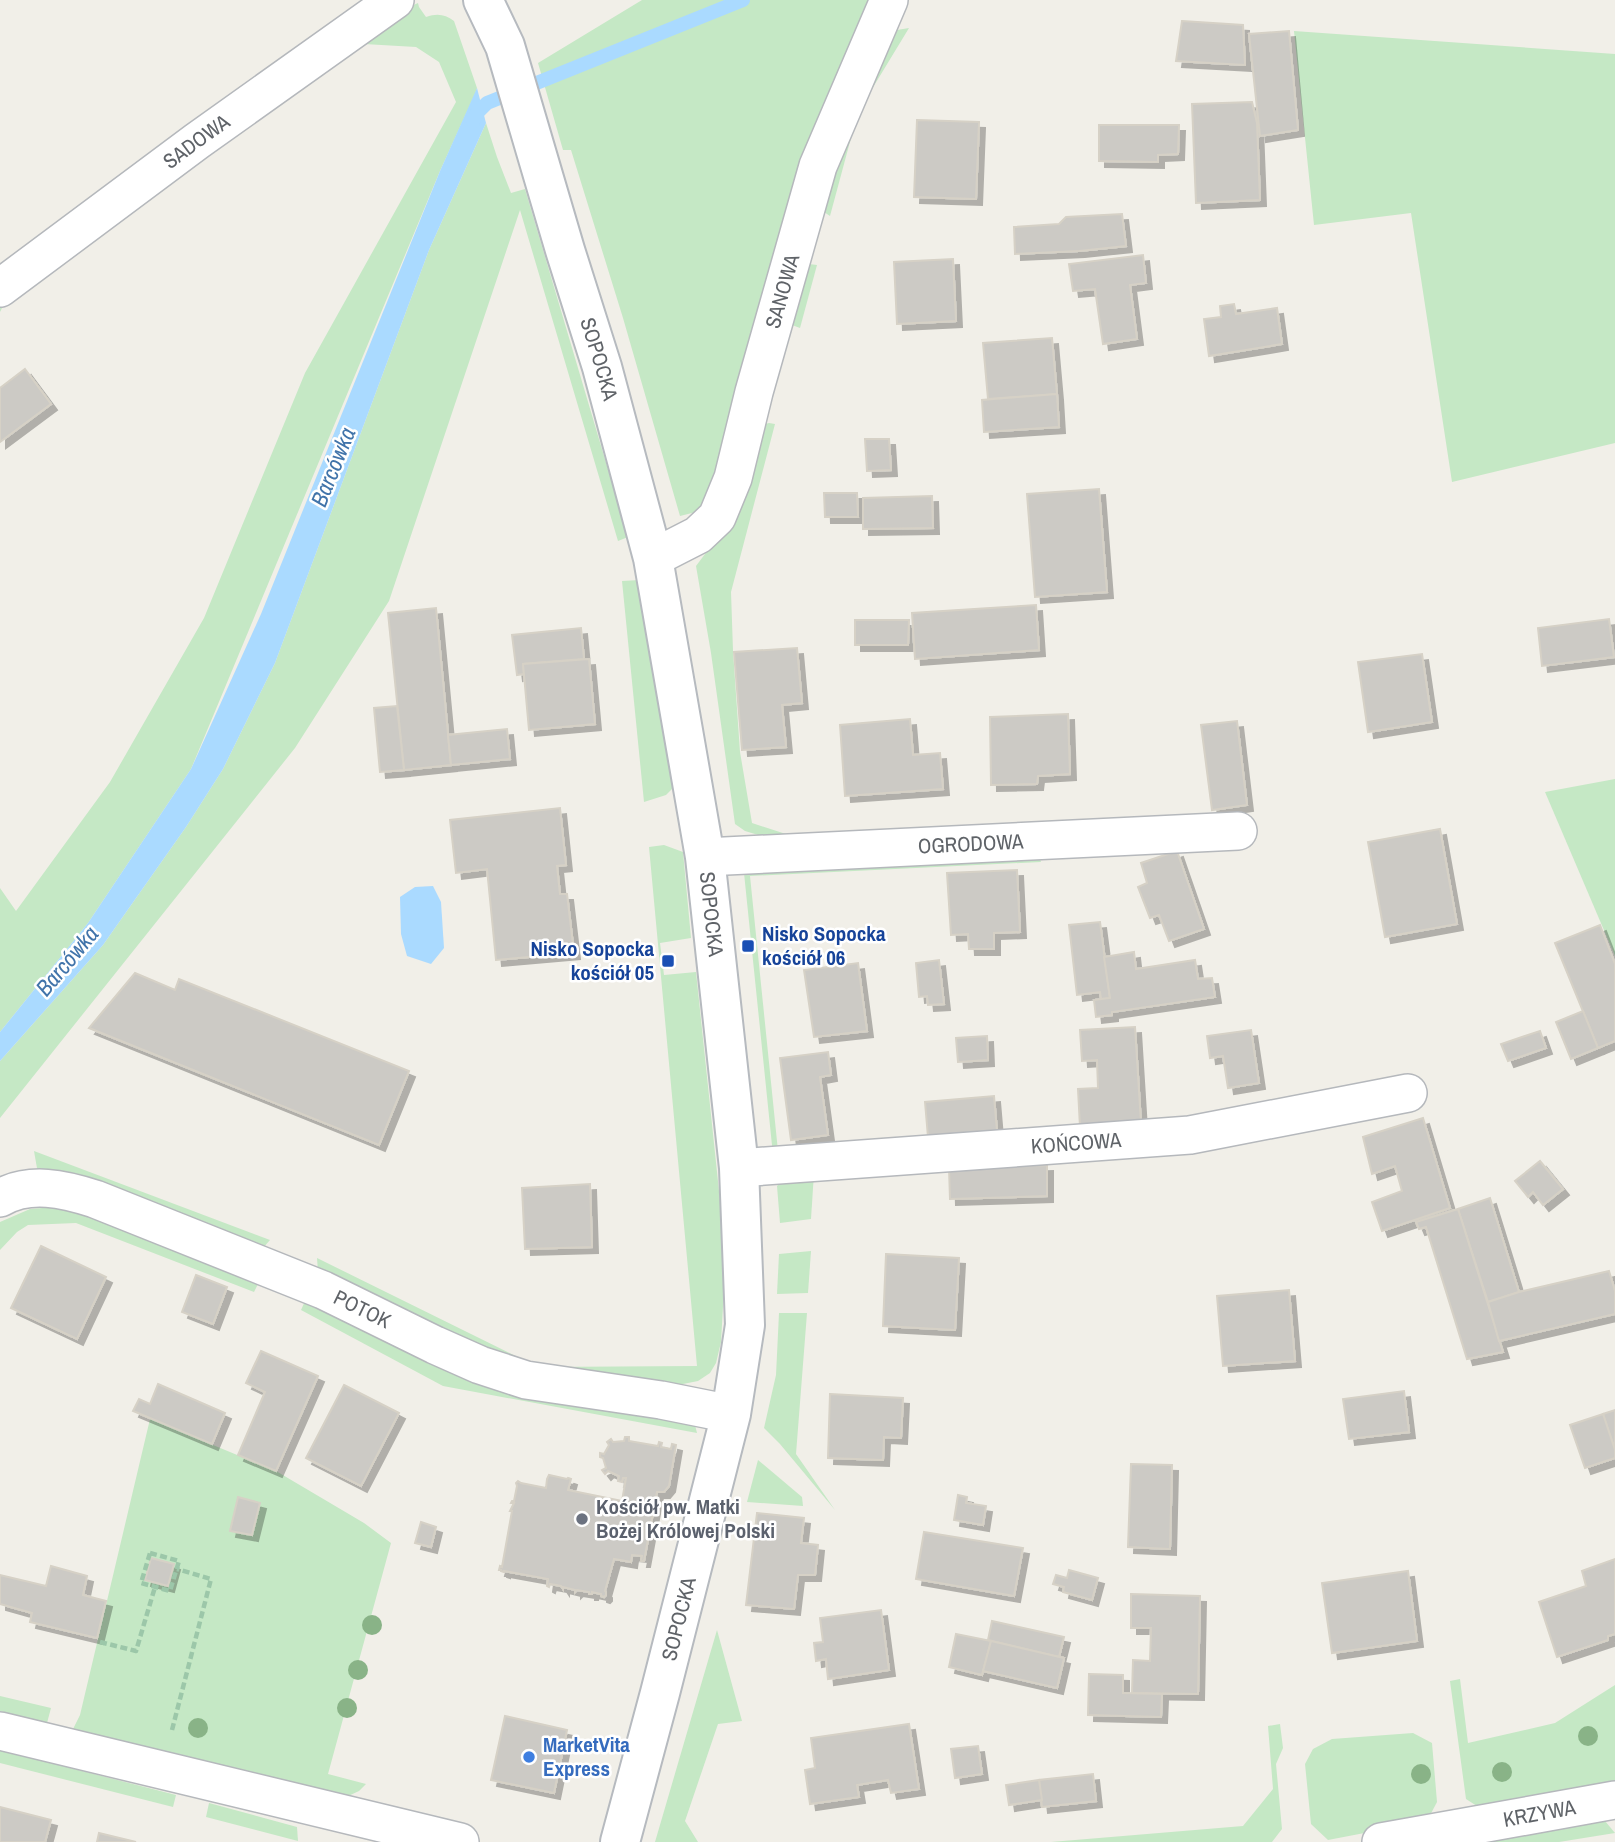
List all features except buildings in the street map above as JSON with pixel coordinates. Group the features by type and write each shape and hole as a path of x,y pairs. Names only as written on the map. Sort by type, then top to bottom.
{"street":[{"name":"SADOWA","path":"0,288 241,109 395,0"},
{"name":"SOPOCKA","path":"483,0 505,46 534,141 602,367 653,558 705,857 739,1168 745,1325 731,1414 620,1842"},
{"name":"SANOWA","path":"653,558 698,535 717,517 733,478 754,392 818,166 889,0"},
{"name":"OGRODOWA","path":"705,857 1238,831"},
{"name":"KOŃCOWA","path":"739,1168 1190,1135 1408,1093"},
{"name":"POTOK","path":"0,1198 21,1190 65,1189 323,1290 480,1365 526,1380 731,1414"},
{"path":"0,1731 460,1842"},
{"name":"KRZYWA","path":"1381,1842 1615,1800"}],"path":[{"path":"150,1553 179,1561 177,1569 170,1591 141,1583 150,1553"},
{"path":"171,1734 211,1579 177,1569"},
{"path":"100,1642 136,1651 155,1587"}],"green space":[{"path":"642,0 880,0 714,485 700,511 680,516 571,150 563,150 538,63"},
{"path":"418,3 426,17 441,15 454,21 477,88 475,94 440,171 191,769 88,923 0,1032 0,888 16,911 110,782 204,618 305,373 456,102 439,62 416,47 364,44 6,300 0,312 0,302 392,15"},
{"path":"909,28 858,112 830,216 824,212 822,203 855,106 897,30"},
{"path":"1294,31 1615,54 1615,443 1452,482 1411,213 1314,225"},
{"path":"486,123 511,193 525,189 628,537 618,541 520,210 389,601 295,748 0,1118 0,1061 103,945 186,827 223,769 275,663 429,250"},
{"path":"809,264 817,265 800,328 792,325 787,318"},
{"path":"775,424 731,592 740,752 752,823 789,835 940,832 768,838 745,831 735,824 696,566 711,546 761,425"},
{"path":"640,580 675,786 666,795 644,802 622,581"},
{"path":"1615,779 1615,956 1545,792"},
{"path":"664,845 683,852 691,938 660,943 664,975 696,972 721,1210 724,1289 721,1342 716,1363 710,1373 698,1381 673,1386 572,1375 520,1364 422,1325 318,1272 317,1258 538,1367 697,1366 649,847"},
{"path":"1039,856 1041,862 750,876 778,1151 773,1155 744,873"},
{"path":"34,1151 270,1240 263,1248 38,1174"},
{"path":"814,1173 811,1219 780,1223 777,1186 786,1178"},
{"path":"54,1207 260,1280 254,1292 76,1223 28,1225 17,1232 0,1250 0,1222 30,1209"},
{"path":"811,1251 808,1293 777,1294 779,1254"},
{"path":"306,1299 681,1418 695,1425 697,1433 443,1386 301,1310"},
{"path":"779,1313 807,1313 796,1454 835,1510 764,1428 776,1375"},
{"path":"150,1419 276,1471 364,1523 391,1543 328,1774 366,1784 359,1791 344,1798 73,1729 80,1715"},
{"path":"758,1460 802,1497 803,1506 747,1502"},
{"path":"717,1630 742,1721 718,1724 685,1821 698,1842 655,1842"},
{"path":"1460,1679 1468,1743 1555,1723 1615,1685 1615,1787 1483,1810 1466,1799 1450,1681"},
{"path":"0,1696 51,1708 47,1723 0,1711"},
{"path":"1280,1724 1283,1748 1276,1764 1282,1829 1272,1842 1051,1842 1243,1826 1273,1789 1268,1726"},
{"path":"1413,1733 1432,1743 1437,1802 1427,1821 1328,1840 1311,1824 1305,1764 1313,1749 1332,1739"},
{"path":"0,1750 176,1795 173,1807 0,1763"},
{"path":"209,1803 297,1827 298,1841 206,1817"},
{"path":"1600,1815 1615,1833 1559,1842 1466,1842"}],"water":[{"path":"477,88 486,123 429,250 275,663 223,769 186,827 103,945 0,1061 0,1032 88,923 191,769 261,614 440,171"},
{"path":"433,886 441,902 444,948 431,964 407,956 401,934 400,897 415,887"}],"waterway":[{"name":"Barcówka","path":"473,122 477,113 487,103 743,0"}],"place":[{"name":"Nisko Sopocka kościół 06","path":"748,946"},
{"name":"Nisko Sopocka kościół 05","path":"668,961"},
{"name":"Kościół pw. Matki Bożej Królowej Polski","path":"582,1519"},
{"name":"MarketVita Express","path":"529,1757"}]}
